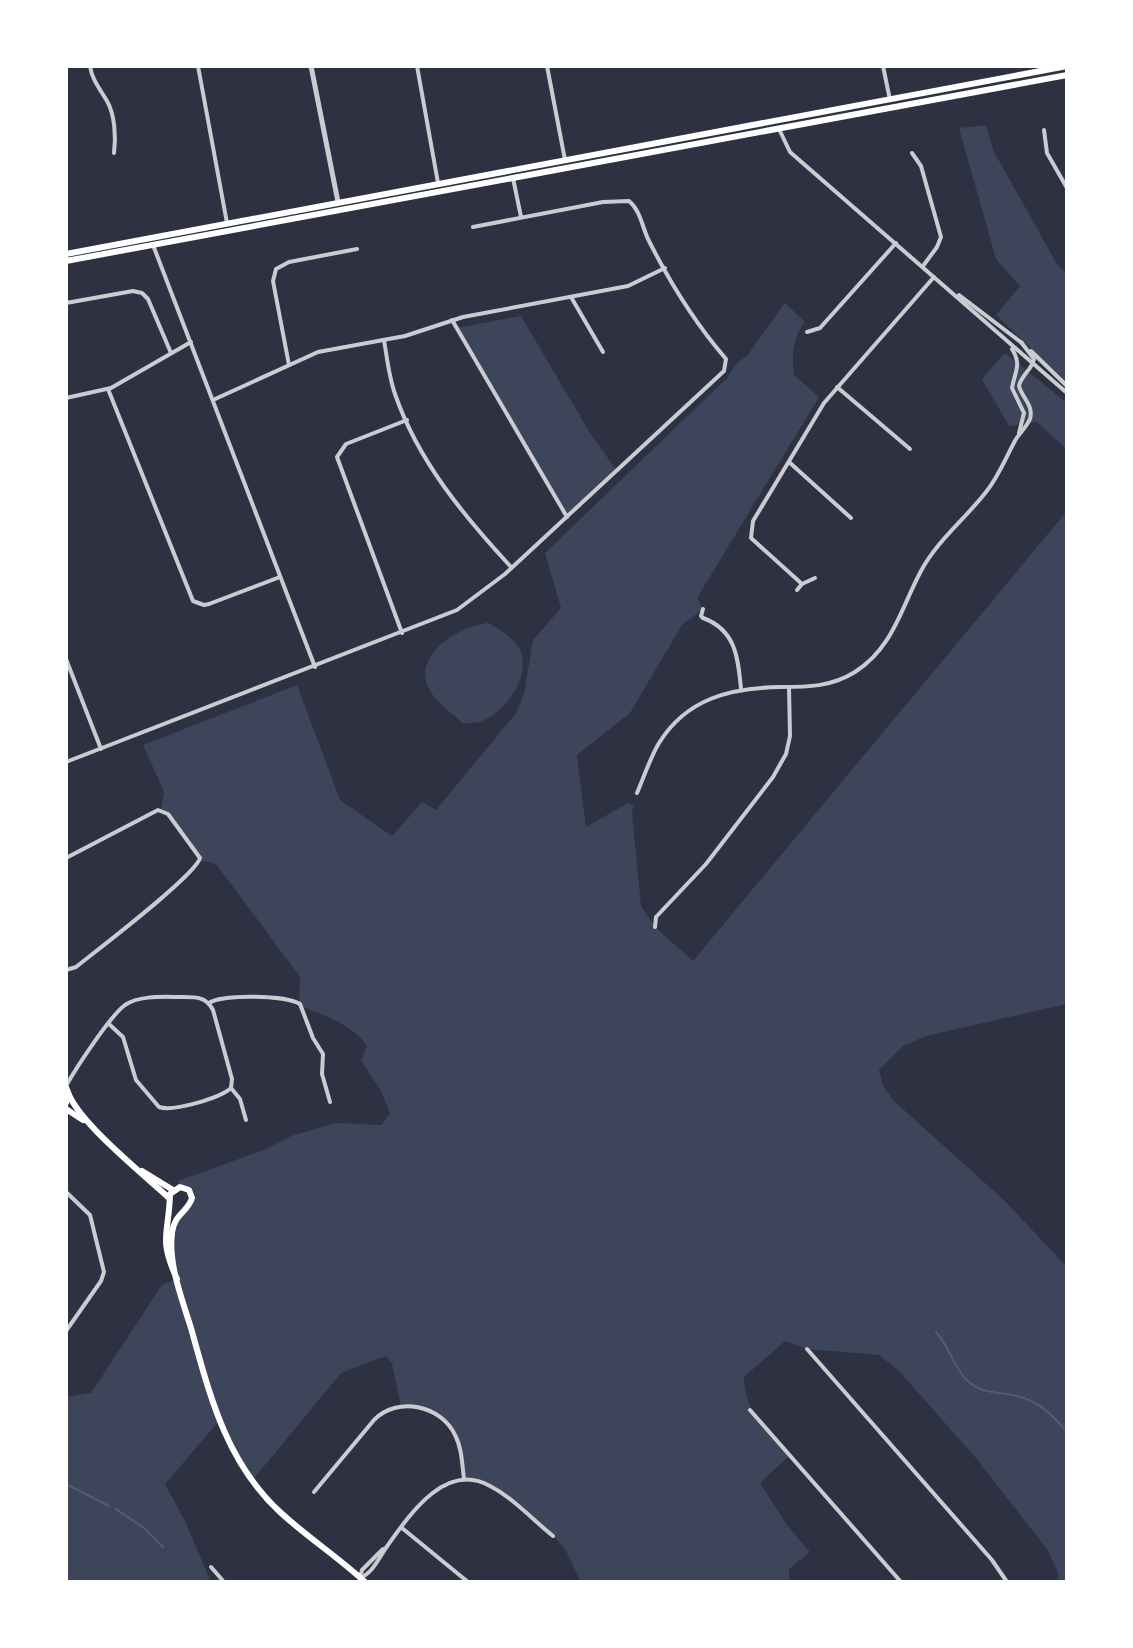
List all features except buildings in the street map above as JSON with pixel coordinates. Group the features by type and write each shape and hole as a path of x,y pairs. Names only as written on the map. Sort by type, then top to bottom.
{"main road":[{"path":"439,187 513,178 566,164 776,121 1067,66"},
{"path":"1046,68 1047,79"},
{"path":"66,261 439,187 779,129 1067,75"},
{"path":"890,100 890,108"},
{"path":"776,121 779,129"},
{"path":"66,254 151,242"},
{"path":"67,1089 66,1106 90,1124"},
{"path":"67,1089 77,1110 90,1124 139,1169 176,1209 183,1209"},
{"path":"139,1169 173,1190 184,1187 192,1194 191,1202 176,1217 171,1235 177,1279"},
{"path":"173,1190 164,1242 213,1408 238,1462 279,1512 362,1580"}],"street":[{"path":"90,66 93,80 111,108 116,142 114,153"},
{"path":"198,66 228,227"},
{"path":"311,66 339,206"},
{"path":"417,66 439,187"},
{"path":"547,66 566,164"},
{"path":"883,66 890,100"},
{"path":"779,129 790,152 1067,393"},
{"path":"1044,130 1047,153 1067,188"},
{"path":"912,153 921,166 941,237 923,266"},
{"path":"513,178 521,217"},
{"path":"66,762 402,634 457,610 511,568 724,371 726,359 695,320 648,238 636,208 629,201 612,201 473,227"},
{"path":"151,242 315,667"},
{"path":"807,332 820,328 896,243"},
{"path":"289,365 273,281 276,269 289,262 357,249"},
{"path":"213,400 328,350 384,340 452,320 628,286 665,268"},
{"path":"934,277 1021,342 1067,386"},
{"path":"802,584 751,538 753,521 809,425 837,387 934,277"},
{"path":"66,303 133,291 142,293 148,299 171,353"},
{"path":"571,297 603,352"},
{"path":"452,320 567,517"},
{"path":"384,340 394,392 407,420 457,506 511,568"},
{"path":"66,398 108,389 191,342"},
{"path":"1008,342 1019,360 1012,388 1024,413 1018,435"},
{"path":"637,793 660,742 680,719 717,694 741,689 813,687 844,678 860,669 888,640 920,572 935,549 995,480 1030,418 1030,410 1020,392 1020,380 1034,359 1021,342"},
{"path":"837,387 910,449"},
{"path":"108,389 193,601 209,604 281,577"},
{"path":"402,634 337,457 346,444 407,420"},
{"path":"789,462 851,518"},
{"path":"797,590 815,578"},
{"path":"703,609 701,616 725,631 733,643 738,656 741,689"},
{"path":"66,659 101,749"},
{"path":"655,927 656,917 706,864 773,777 786,754 790,736 789,687"},
{"path":"66,858 161,810 169,816 200,858 196,867 157,901 76,967 66,970"},
{"path":"647,917 656,917"},
{"path":"66,1077 124,1006 160,997 198,997 209,1003 232,1079 231,1088 240,1099 246,1120"},
{"path":"209,1003 222,997 299,1002 323,1054 322,1074 330,1102"},
{"path":"109,1024 123,1037 136,1080 159,1107 173,1109 223,1094 231,1088"},
{"path":"67,1089 76,1068"},
{"path":"66,1192 90,1215 104,1272 66,1331"},
{"path":"807,1349 983,1549 1007,1582"},
{"path":"314,1492 374,1420 386,1410 398,1406 423,1408 451,1427 460,1449 464,1479"},
{"path":"750,1410 901,1582"},
{"path":"362,1580 438,1488 464,1479 489,1485 553,1536"},
{"path":"402,1528 468,1582"},
{"path":"211,1567 224,1582"}],"shaded area":[{"path":"986,125 993,150 1058,266 1067,273 1067,383 996,315 1020,286 996,259 959,128"},
{"path":"785,303 805,322 794,347 794,375 819,397 697,598 703,609 682,625 630,713 577,755 586,827 628,803 634,805 632,812 641,906 655,927 693,961 1067,511 1067,1004 926,1036 903,1046 879,1070 883,1086 894,1101 1005,1201 1067,1267 1067,1582 1058,1582 1058,1572 1047,1549 975,1457 899,1371 879,1355 807,1349 785,1341 744,1377 753,1412 790,1455 760,1483 787,1525 810,1552 789,1569 789,1582 581,1582 565,1549 553,1536 489,1485 464,1479 454,1438 442,1420 419,1409 401,1406 392,1364 386,1356 341,1373 252,1481 218,1422 165,1484 211,1582 66,1582 66,1397 91,1393 162,1285 177,1279 171,1235 192,1194 180,1187 178,1181 266,1149 291,1136 336,1123 381,1125 390,1114 381,1091 361,1060 367,1046 346,1027 303,1007 299,1002 300,977 216,864 199,860 169,816 161,810 164,792 143,745 297,685 340,800 392,836 422,802 436,810 516,713 524,694 533,640 561,608 545,553 727,378"},
{"path":"521,316 590,433 617,471 567,517 456,328"},
{"path":"1005,353 1067,403 1067,450 1037,422 1009,426 982,379"},
{"path":"488,623 515,642 521,652 521,676 502,708 480,722 463,723 444,707 428,687 425,675 427,663 442,643 465,629"}],"waterway":[{"path":"936,1332 962,1374 972,1384 986,1391 1017,1396 1037,1404 1067,1432"},
{"path":"66,1484 109,1506"},
{"path":"116,1509 144,1528 163,1547"}]}
